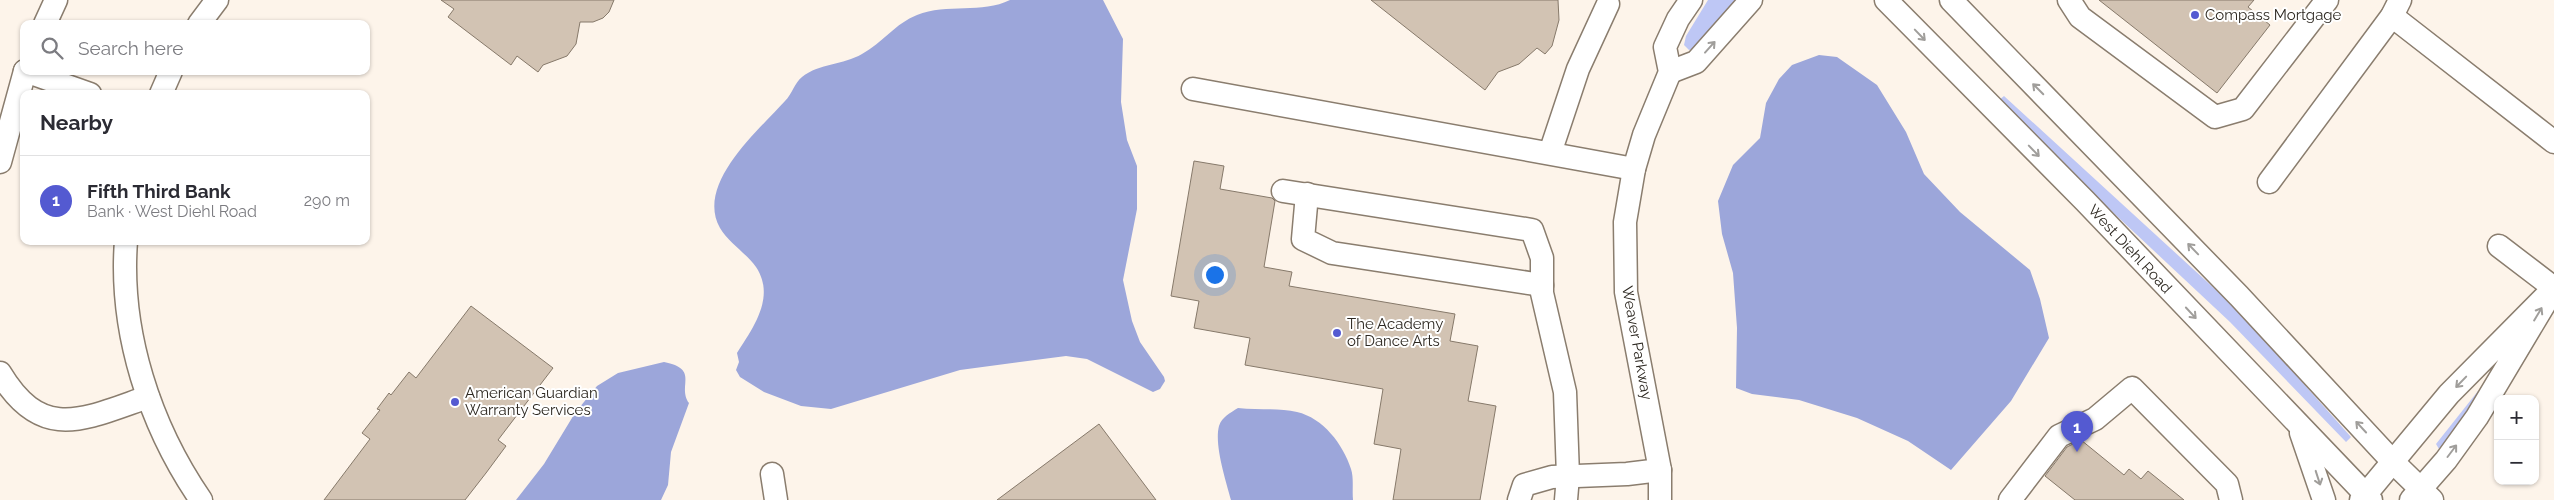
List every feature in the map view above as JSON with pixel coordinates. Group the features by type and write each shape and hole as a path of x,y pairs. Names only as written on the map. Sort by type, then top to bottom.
{"street":[{"path":"47,20 56,0"},
{"path":"203,20 217,0"},
{"path":"1691,0 1678,19 1665,47 1670,72 1696,62 1751,0"},
{"name":"West Diehl Road","path":"1886,0 2085,202 2297,423 2366,498"},
{"path":"1951,0 2232,289 2394,463 2421,496 2477,417 2554,288"},
{"path":"2069,0 2080,16 2215,117 2243,110 2327,0"},
{"path":"1550,152 1578,69 1608,4"},
{"path":"2269,182 2396,8 2554,142"},
{"name":"Weaver Parkway","path":"1660,500 1660,470 1626,292 1625,222 1634,169 1650,119 1670,72"},
{"path":"0,162 24,75"},
{"path":"36,75 79,90"},
{"path":"163,90 170,75"},
{"path":"1192,89 1550,152 1634,169"},
{"path":"1283,191 1532,230 1542,258 1542,294 1565,392 1568,476 1566,500"},
{"path":"1307,194 1303,239 1332,253 1542,285"},
{"path":"126,245 126,288 131,327 148,397 185,477 201,500"},
{"path":"2499,246 2554,288"},
{"path":"2366,498 2449,394 2554,288"},
{"path":"0,373 21,403 37,415 52,420 87,417 148,397"},
{"path":"2010,500 2059,436 2095,418 2132,388 2227,484 2231,500"},
{"path":"2297,423 2324,500"},
{"path":"1519,500 1524,485 1552,477 1660,470"},
{"path":"772,474 776,500"}],"shaded area":[{"path":"1010,0 1103,0 1123,39 1121,102 1127,140 1137,166 1137,209 1123,280 1132,321 1140,342 1164,377 1165,381 1160,389 1153,392 1087,359 1066,356 960,370 831,409 801,406 764,392 740,377 736,370 739,362 737,353 750,333 760,312 764,290 762,278 756,267 720,228 715,211 716,194 723,176 733,159 746,142 787,98 800,79 809,72 855,58 902,23 928,11 988,7"},
{"path":"1708,0 1739,0 1694,49 1689,50 1684,45 1686,36"},
{"path":"1819,55 1837,57 1877,85 1906,132 1924,174 1960,212 2030,270 2040,299 2049,338 2011,401 1951,470 1908,441 1857,418 1799,400 1752,394 1736,388 1737,328 1733,273 1722,234 1718,201 1733,165 1760,138 1766,103 1779,79 1792,65"},
{"path":"2004,96 2239,311 2351,437 2346,442 2230,322 2074,176 1999,100"},
{"path":"664,362 675,365 685,374 685,390 689,403 671,452 668,485 661,500 516,500 544,464 575,413 597,386 618,373"},
{"path":"2478,391 2482,395 2439,449 2436,444"},
{"path":"1238,408 1297,412 1306,415 1323,426 1331,433 1343,450 1351,469 1353,500 1231,500 1221,463 1218,434 1222,420"}],"building":[{"path":"441,0 614,0 609,12 603,18 593,22 580,22 576,44 567,56 543,65 538,72 517,56 511,65 448,17 454,9"},
{"path":"1371,0 1558,0 1559,20 1552,46 1545,54 1537,48 1519,64 1498,72 1485,90"},
{"path":"2099,0 2254,0 2248,7 2270,25 2217,93"},
{"name":"The Academy of Dance Arts","path":"1194,161 1224,166 1220,189 1272,198 1275,201 1264,267 1292,272 1289,286 1455,314 1450,341 1478,346 1468,401 1496,406 1480,500 1393,500 1401,449 1374,444 1383,389 1245,365 1250,338 1194,328 1199,301 1171,296"},
{"name":"American Guardian Warranty Services","path":"471,306 553,368 498,440 506,446 486,473 465,500 324,500 370,439 362,433 380,410 377,409 389,393 391,395 409,372 416,378"},
{"path":"1099,424 1156,500 997,500"},
{"path":"2081,440 2124,475 2129,469 2141,479 2148,471 2184,500 2075,500 2045,476 2067,447"}],"place":[{"name":"Compass Mortgage","path":"2195,15"},
{"name":"The Academy of Dance Arts","path":"1337,333"},
{"name":"American Guardian Warranty Services","path":"455,402"},
{"name":"Fifth Third Bank","path":"2077,452"}]}
